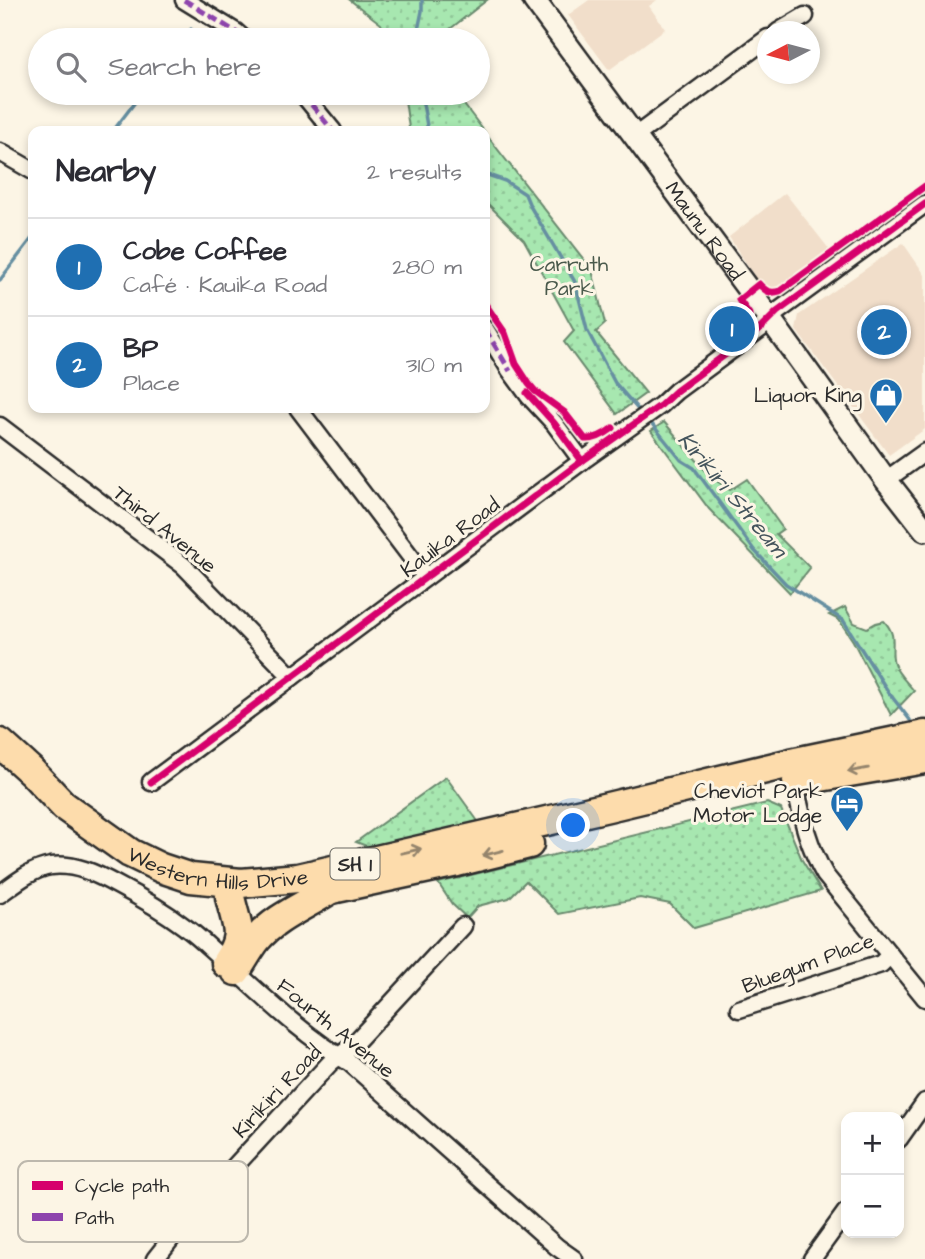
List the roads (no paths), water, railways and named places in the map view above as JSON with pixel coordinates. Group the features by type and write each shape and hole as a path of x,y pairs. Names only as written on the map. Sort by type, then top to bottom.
{"highway":[{"name":"Western Hills Drive","path":"0,743 65,806 130,853 161,868 191,878 241,883 298,878 610,816 793,772 925,735"},
{"name":"Western Hills Drive","path":"793,772 925,759"},
{"name":"Western Hills Drive","path":"0,768 66,828 116,863 175,887 230,897 280,897 329,890 457,862 610,816"},
{"path":"231,967 272,926 329,890"},
{"path":"230,897 239,930 231,967"}],"main road":[{"name":"Maunu Road","path":"534,0 925,530"}],"street":[{"path":"184,0 230,28"},
{"path":"797,21 805,16"},
{"path":"634,137 757,46"},
{"path":"311,105 328,126"},
{"path":"0,152 28,169"},
{"name":"Kauika Road","path":"151,782 661,405 777,312 925,204"},
{"path":"490,337 529,396 554,423 582,461"},
{"path":"303,413 426,577"},
{"name":"Third Avenue","path":"0,426 184,566 292,677"},
{"path":"886,480 925,452"},
{"path":"793,772 804,826 815,858 825,875 925,998"},
{"name":"Fourth Avenue","path":"0,894 33,873 51,866 78,868 128,890 187,928 295,1024 350,1063 557,1247 574,1259"},
{"name":"Kirikiri Road","path":"240,1161 463,926"},
{"name":"Bluegum Place","path":"739,1009 881,964 890,955"},
{"path":"904,1132 925,1102"},
{"path":"812,1259 841,1219"},
{"name":"Kirikiri Road","path":"155,1259 168,1242"}],"waterway":[{"name":"Kirikiri Stream","path":"418,28 422,0"},
{"path":"117,126 133,105"},
{"name":"Kirikiri Stream","path":"423,105 427,126"},
{"name":"Kirikiri Stream","path":"490,176 505,181 525,194 575,282 587,330 615,383 642,414"},
{"path":"0,280 28,244"},
{"name":"Kirikiri Stream","path":"648,419 681,460 694,468 754,550 786,584 843,620 889,693 910,720"}],"place":[{"name":"Cobe Coffee","path":"732,329"},
{"name":"BP","path":"884,332"},
{"name":"Liquor King","path":"886,425"},
{"name":"Cheviot Park Motor Lodge","path":"847,833"}],"park label":[{"name":"Carruth Park","path":"569,276"}]}
